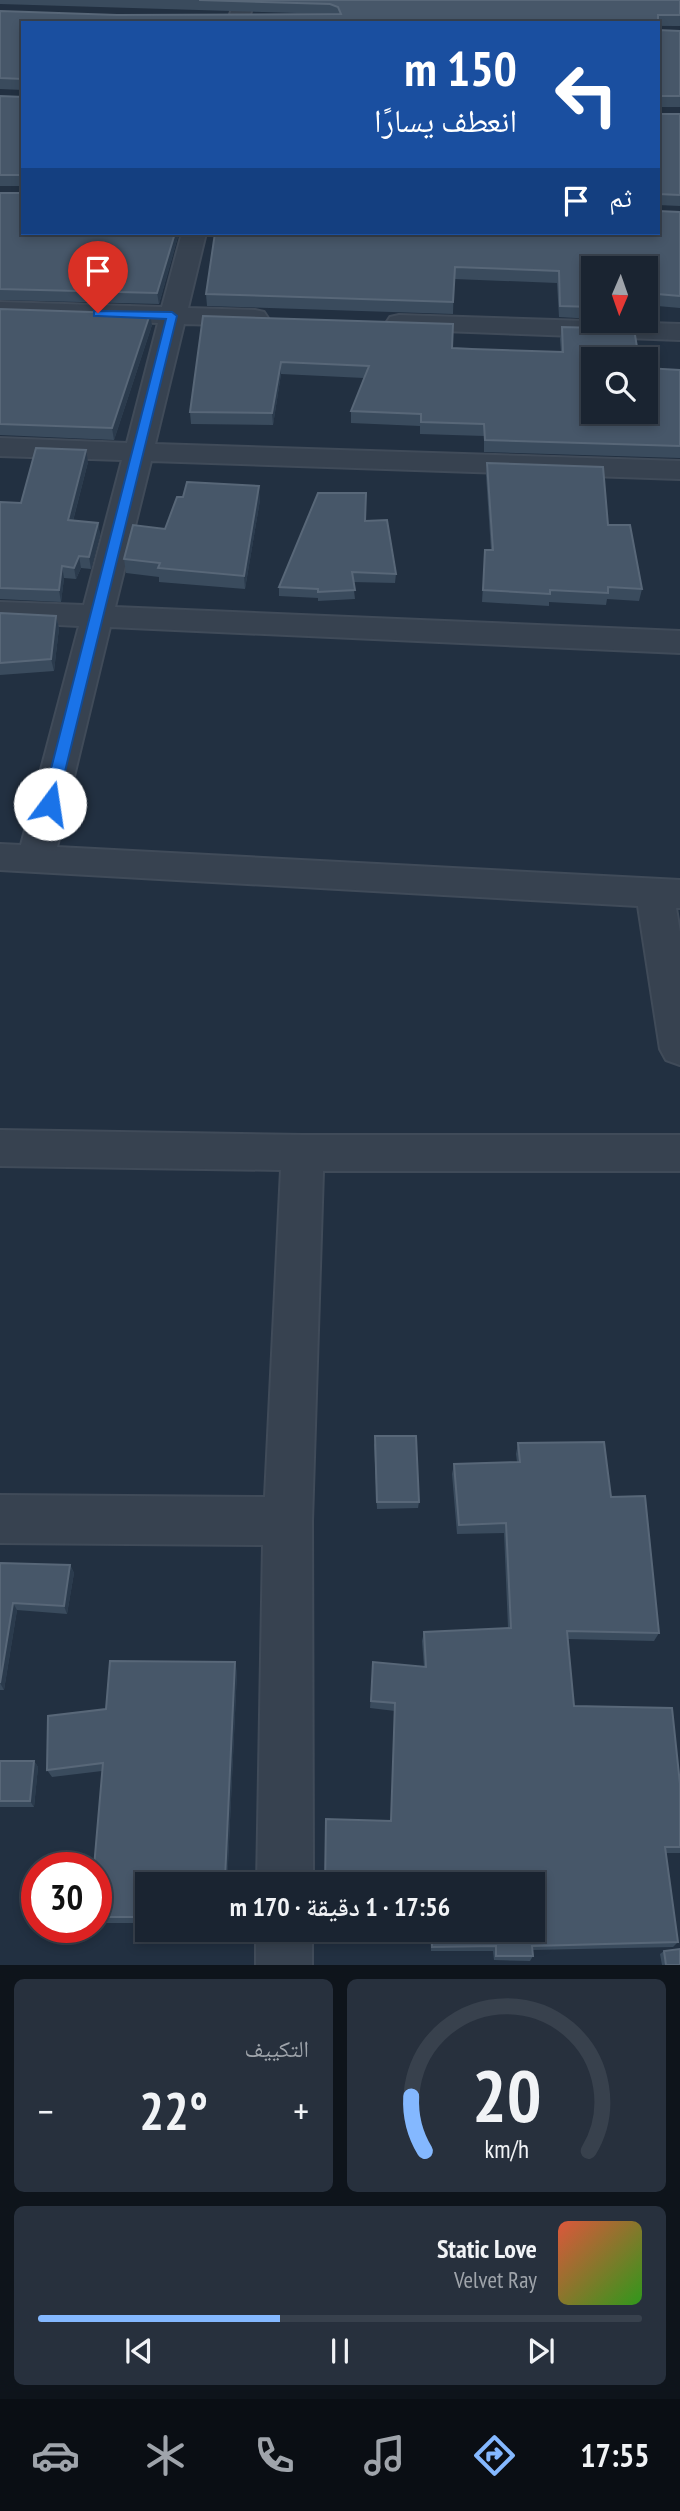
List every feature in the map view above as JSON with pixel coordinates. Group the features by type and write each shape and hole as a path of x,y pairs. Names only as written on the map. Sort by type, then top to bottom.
{"street":[{"path":"212,19 240,14 264,21"},
{"path":"36,858 193,235"},
{"path":"0,310 282,319"},
{"path":"378,322 680,332"},
{"path":"0,447 139,454 680,470"},
{"path":"0,612 680,642"},
{"path":"0,857 668,894 680,1049"},
{"path":"0,1147 303,1153 680,1153"},
{"path":"285,1872 288,1521 303,1153"},
{"path":"0,1519 288,1521"},
{"path":"284,1965 285,1942"}],"building":[{"path":"199,0 680,0 680,15 658,15 658,21 21,21 21,79 0,78 0,11 117,15 341,14 338,7 330,4"},
{"path":"660,30 680,31 680,96 660,96"},
{"path":"0,96 21,97 21,175 0,175"},
{"path":"660,114 680,114 680,195 660,194"},
{"path":"0,193 21,193 21,235 174,235 157,293 0,289"},
{"path":"660,211 680,212 680,296 658,294 658,256 581,256 581,307 560,306 559,271 455,267 453,302 206,294 215,235 660,235"},
{"path":"0,309 150,314 112,428 0,424"},
{"path":"203,316 453,324 452,348 563,352 562,327 581,328 581,333 635,333 637,347 581,347 581,424 658,424 658,369 680,370 680,446 485,440 484,424 421,422 421,414 351,411 369,366 281,362 272,413 190,412"},
{"path":"36,448 86,450 68,520 98,523 89,557 79,556 74,568 62,566 59,590 0,588 0,502 21,503"},
{"path":"487,463 603,467 608,525 630,525 642,589 608,587 608,593 550,590 550,594 483,590 485,550 493,550"},
{"path":"187,482 259,486 244,576 158,568 160,563 124,559 133,525 165,529 177,497 183,497"},
{"path":"318,493 366,493 365,521 387,520 396,574 352,572 355,590 318,592 318,589 279,587"},
{"path":"0,613 56,616 51,659 0,663"},
{"path":"375,1436 416,1436 419,1502 377,1502"},
{"path":"604,1442 611,1497 645,1496 659,1633 567,1631 574,1706 672,1708 680,1784 680,1847 665,1847 678,1942 532,1946 533,1956 496,1956 496,1946 432,1947 432,1942 545,1942 545,1872 325,1872 326,1819 391,1821 395,1703 371,1701 373,1662 426,1667 424,1632 511,1628 506,1523 459,1525 454,1464 520,1462 518,1443"},
{"path":"0,1563 70,1565 64,1606 13,1603 0,1683"},
{"path":"110,1661 235,1662 225,1872 135,1872 135,1917 112,1917 112,1852 95,1852 103,1763 47,1770 48,1716 106,1709"},
{"path":"0,1761 34,1761 30,1801 0,1801"},
{"path":"680,1949 680,1965 666,1965 664,1951"}],"route":[{"path":"50,804 172,316 98,313"}]}
